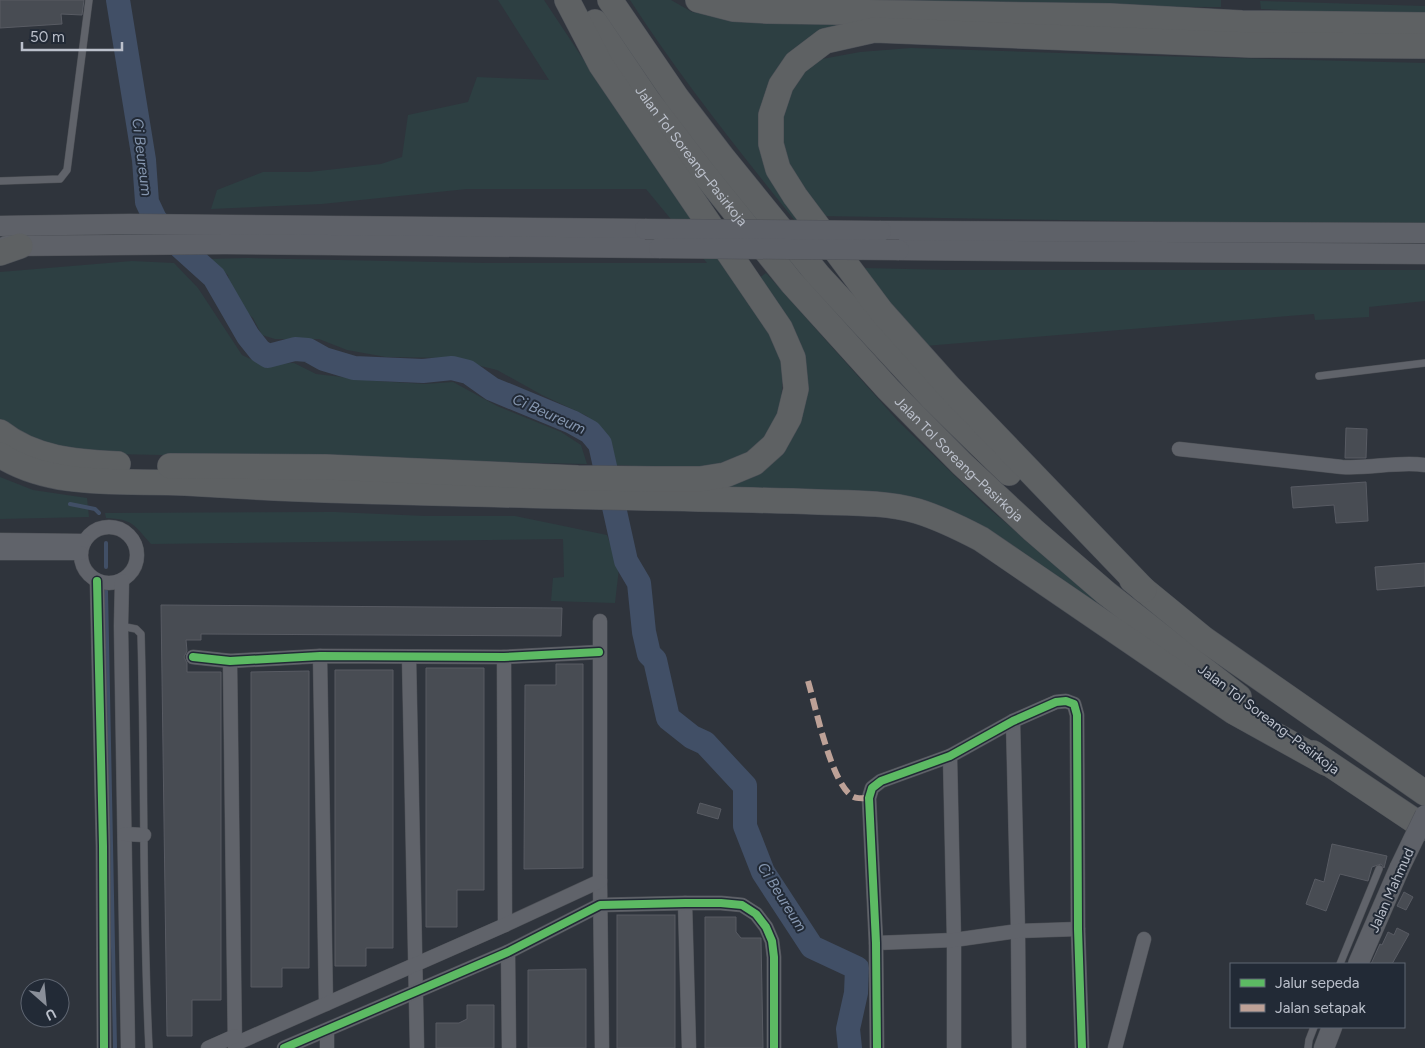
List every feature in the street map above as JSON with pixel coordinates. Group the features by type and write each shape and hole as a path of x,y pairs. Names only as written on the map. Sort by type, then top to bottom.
{"highway":[{"path":"567,0 601,64 768,307 780,328 793,358 796,389 789,418 774,445 754,463 725,475 653,488"},
{"name":"Jalan Tol Soreang–Pasirkoja","path":"581,0 647,99 792,283 888,388 969,470 1106,593 1326,763 1425,828"},
{"name":"Jalan Tol Soreang–Pasirkoja","path":"610,0 677,98 818,275 932,398 1011,476 1204,639 1425,794"},
{"path":"698,0 733,9 767,11 1110,16 1242,23 1425,25"},
{"path":"1144,590 936,373 881,310 795,196 778,169 771,144 771,115 781,85 796,63 825,41 874,30 1251,45 1425,46"},
{"path":"0,432 23,448 42,455 85,462 206,467 326,467 579,487"},
{"path":"0,455 35,472 66,479 296,490 653,488 765,500 880,504 916,511 948,522 981,539 1234,712 1326,763"}],"main road":[{"path":"0,226 130,224 1425,233"},
{"path":"7,248 142,244 225,244 1425,254"},
{"name":"Jalan Mahmud","path":"1358,963 1425,815"},
{"path":"1324,1048 1332,1028"}],"street":[{"path":"1179,449 1358,468 1411,463 1425,465"},
{"path":"108,526 125,530 136,542 138,557 133,571 122,581 110,583 97,581 88,574 82,564 82,547 92,532 108,526"},
{"path":"0,540 82,547"},
{"path":"0,553 82,547"},
{"path":"97,581 104,1048"},
{"path":"122,581 121,626 128,1048"},
{"path":"600,621 602,1048"},
{"path":"193,657 230,661 320,656 504,657 599,652"},
{"path":"320,656 326,1004"},
{"path":"410,657 414,965 417,1048"},
{"path":"504,657 505,925"},
{"path":"230,661 235,1043"},
{"path":"876,1048 876,943 869,798 872,788 881,781 950,756 1013,721 1056,702 1066,701 1074,704 1077,714 1078,928 1082,1048"},
{"path":"1013,721 1019,1048"},
{"path":"950,756 954,1048"},
{"path":"125,834 144,834"},
{"path":"208,1048 235,1043 326,1004 505,925 600,880"},
{"path":"684,903 689,1048"},
{"path":"284,1048 508,952 600,905 721,903 742,905 756,914 766,927 772,941 774,957 774,1048"},
{"path":"876,943 954,940 1018,931 1078,928"},
{"path":"1115,1048 1144,939"},
{"path":"508,952 509,1048"},
{"path":"327,1030 328,1048"}],"lane":[{"path":"0,181 49,181 60,179 67,170 89,0"},
{"path":"1319,376 1425,363"},
{"path":"121,626 136,628 141,634 144,958 149,1048"},
{"path":"1340,963 1378,869"},
{"path":"1308,1048 1314,1028"}],"shaded area":[{"path":"498,0 544,0 631,131 782,351 783,375 780,416 755,449 713,467 616,465 612,444 587,416 542,395 497,370 448,358 386,357 347,350 319,339 275,339 262,335 253,318 233,300 228,275 208,259 248,258 486,263 707,263 646,189 467,189 322,204 211,209 217,190 263,172 309,172 381,164 402,157 408,115 468,102 477,77 549,80"},
{"path":"630,0 671,0 692,12 745,20 885,22 768,85 800,219 796,222 731,140 689,85"},
{"path":"723,0 1221,0 1221,7 786,6"},
{"path":"1260,1 1425,6 1425,18 1261,9"},
{"path":"911,48 1425,63 1425,226 819,216 781,151 782,102 796,79 822,59 860,52"},
{"path":"132,261 174,263 198,288 242,355 261,364 294,363 316,374 376,381 425,384 453,382 497,406 561,432 581,445 587,464 67,453 0,424 0,272"},
{"path":"864,268 949,270 1425,270 1425,301 1369,307 1369,317 1315,320 1314,314 925,346 884,297"},
{"path":"766,273 898,421 986,506 1117,618 914,503 712,495 756,474 788,446 803,414 807,387 759,278"},
{"path":"0,477 33,490 87,498 89,517 0,519"},
{"path":"335,512 425,516 515,516 607,535 619,568 615,603 551,601 553,578 564,577 563,539 151,544 132,524 122,520 106,518 105,513"}],"building":[{"path":"0,0 84,0 82,15 61,14 62,24 0,28"},
{"path":"1346,428 1367,429 1366,458 1345,458"},
{"path":"1366,482 1368,521 1336,523 1334,505 1293,508 1291,487"},
{"path":"1425,563 1425,586 1377,590 1375,567"},
{"path":"161,605 562,608 561,636 201,634 201,640 186,640 187,651 184,657 187,663 187,672 221,672 221,1000 192,1000 192,1036 167,1036"},
{"path":"556,664 583,664 583,868 524,869 525,685 556,685"},
{"path":"426,668 484,668 484,890 457,890 457,927 426,927"},
{"path":"335,670 393,670 393,948 366,948 366,966 335,966"},
{"path":"309,671 309,968 282,968 282,987 251,987 251,672"},
{"path":"700,803 721,809 718,819 697,813"},
{"path":"1332,844 1387,856 1384,868 1381,864 1372,867 1368,881 1340,874 1326,911 1306,904 1315,879 1324,882"},
{"path":"1404,892 1413,897 1406,910 1397,906"},
{"path":"617,915 675,915 675,1048 617,1048"},
{"path":"705,917 736,917 736,932 741,938 761,938 763,1048 705,1048"},
{"path":"1397,928 1409,934 1393,963 1371,963 1388,932 1394,935"},
{"path":"586,969 586,1048 528,1048 528,970"},
{"path":"467,1005 494,1005 494,1048 436,1048 436,1023 459,1023 467,1019"}],"waterway":[{"name":"Ci Beureum","path":"118,0 144,160 147,202 155,219 174,241 214,277 248,336 260,351 268,356 295,349 308,350 324,359 354,368 423,371 452,368 468,372 492,389 572,422 590,432 600,444 626,561 639,583 644,632 649,654 655,660 668,718 692,737 705,743 745,786 745,826 763,872 812,947 857,968 856,993 848,1029 850,1048"},
{"path":"70,504 95,509 99,513"},
{"path":"106,543 106,567"},
{"path":"106,591 115,1048"}],"marked path":[{"path":"808,681 825,744 839,778 846,790 854,797 869,798"}],"cycle path":[{"path":"97,581 103,846 104,1048"},
{"path":"193,657 230,661 320,656 504,657 599,652"},
{"path":"877,1048 876,943 869,798 872,788 881,781 950,756 1013,721 1056,702 1066,701 1074,704 1077,715 1078,929 1082,1048"},
{"path":"284,1048 508,952 600,905 685,903 742,905 756,914 766,927 772,941 774,957 774,1048"}]}
